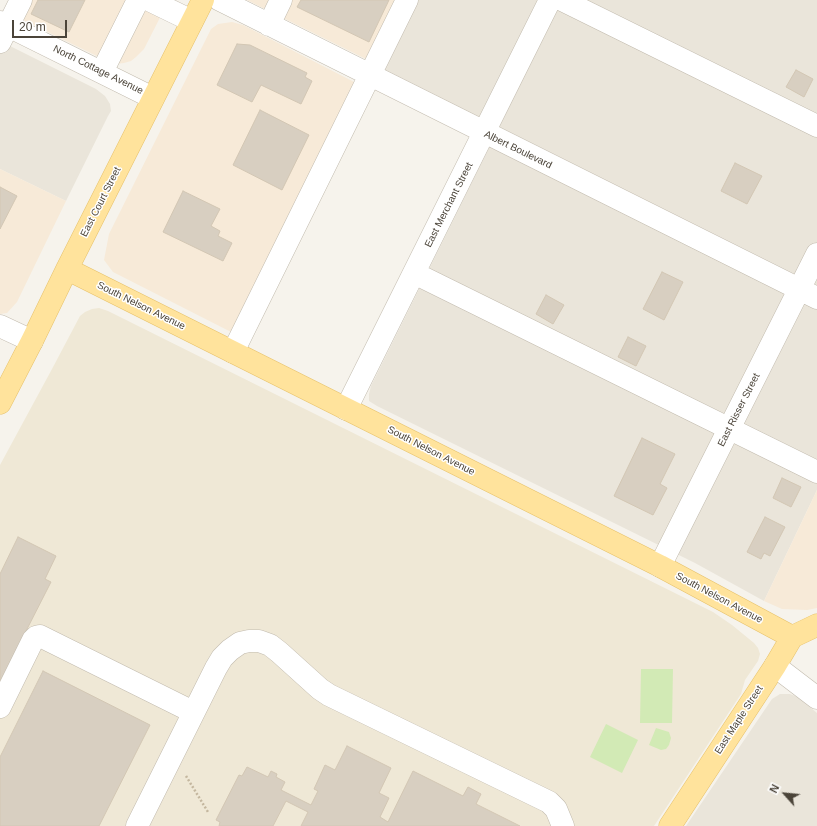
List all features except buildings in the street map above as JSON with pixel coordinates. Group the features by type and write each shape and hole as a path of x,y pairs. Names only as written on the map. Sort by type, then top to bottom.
{"main road":[{"name":"East Court Street","path":"2,397 32,341 202,0"},
{"name":"South Nelson Avenue","path":"67,269 660,566 792,637"},
{"path":"792,637 817,625"},
{"name":"East Maple Street","path":"670,826 792,637"}],"street":[{"path":"3,30 21,0"},
{"path":"102,72 138,0"},
{"path":"149,0 192,21"},
{"name":"Albert Boulevard","path":"220,0 808,294"},
{"path":"269,25 281,0"},
{"path":"233,352 407,0"},
{"name":"East Merchant Street","path":"346,409 550,0"},
{"path":"562,0 817,126"},
{"name":"North Cottage Avenue","path":"3,30 102,72 153,98"},
{"name":"East Risser Street","path":"660,566 729,429 808,294 817,254"},
{"path":"414,273 817,472"},
{"path":"0,326 32,341"},
{"path":"0,707 34,640 36,637 40,636 193,712"},
{"path":"137,826 210,678 222,658 230,650 249,641 259,641 270,645 320,689 329,695 549,802 556,809 563,826"},
{"path":"774,666 817,698"}],"path":[{"path":"186,776 208,812"}],"shaded area":[{"path":"28,0 169,0 144,49 131,61 116,64 19,18"},
{"path":"247,0 400,0 370,61"},
{"path":"414,0 817,0 817,490 764,601 695,563 369,401 371,386 499,128 380,68"},
{"path":"232,22 243,25 358,84 233,333 113,272 104,260 109,234 211,29 218,24"},
{"path":"0,41 96,89 105,96 110,104 111,111 66,201 0,169"},
{"path":"0,169 66,201 17,302 7,313 0,314"},
{"path":"99,308 108,311 713,612 754,643 760,654 758,661 745,680 741,694 654,826 0,826 0,465 80,316 92,309"},
{"path":"817,490 817,608 807,610 782,609 764,601"},
{"path":"780,694 790,694 798,697 817,713 817,826 686,826 772,699"}],"green space":[{"path":"641,669 673,669 672,723 640,723"},
{"path":"606,724 638,740 622,773 590,757"},
{"path":"656,728 669,732 671,738 666,749 661,750 649,745"}]}
